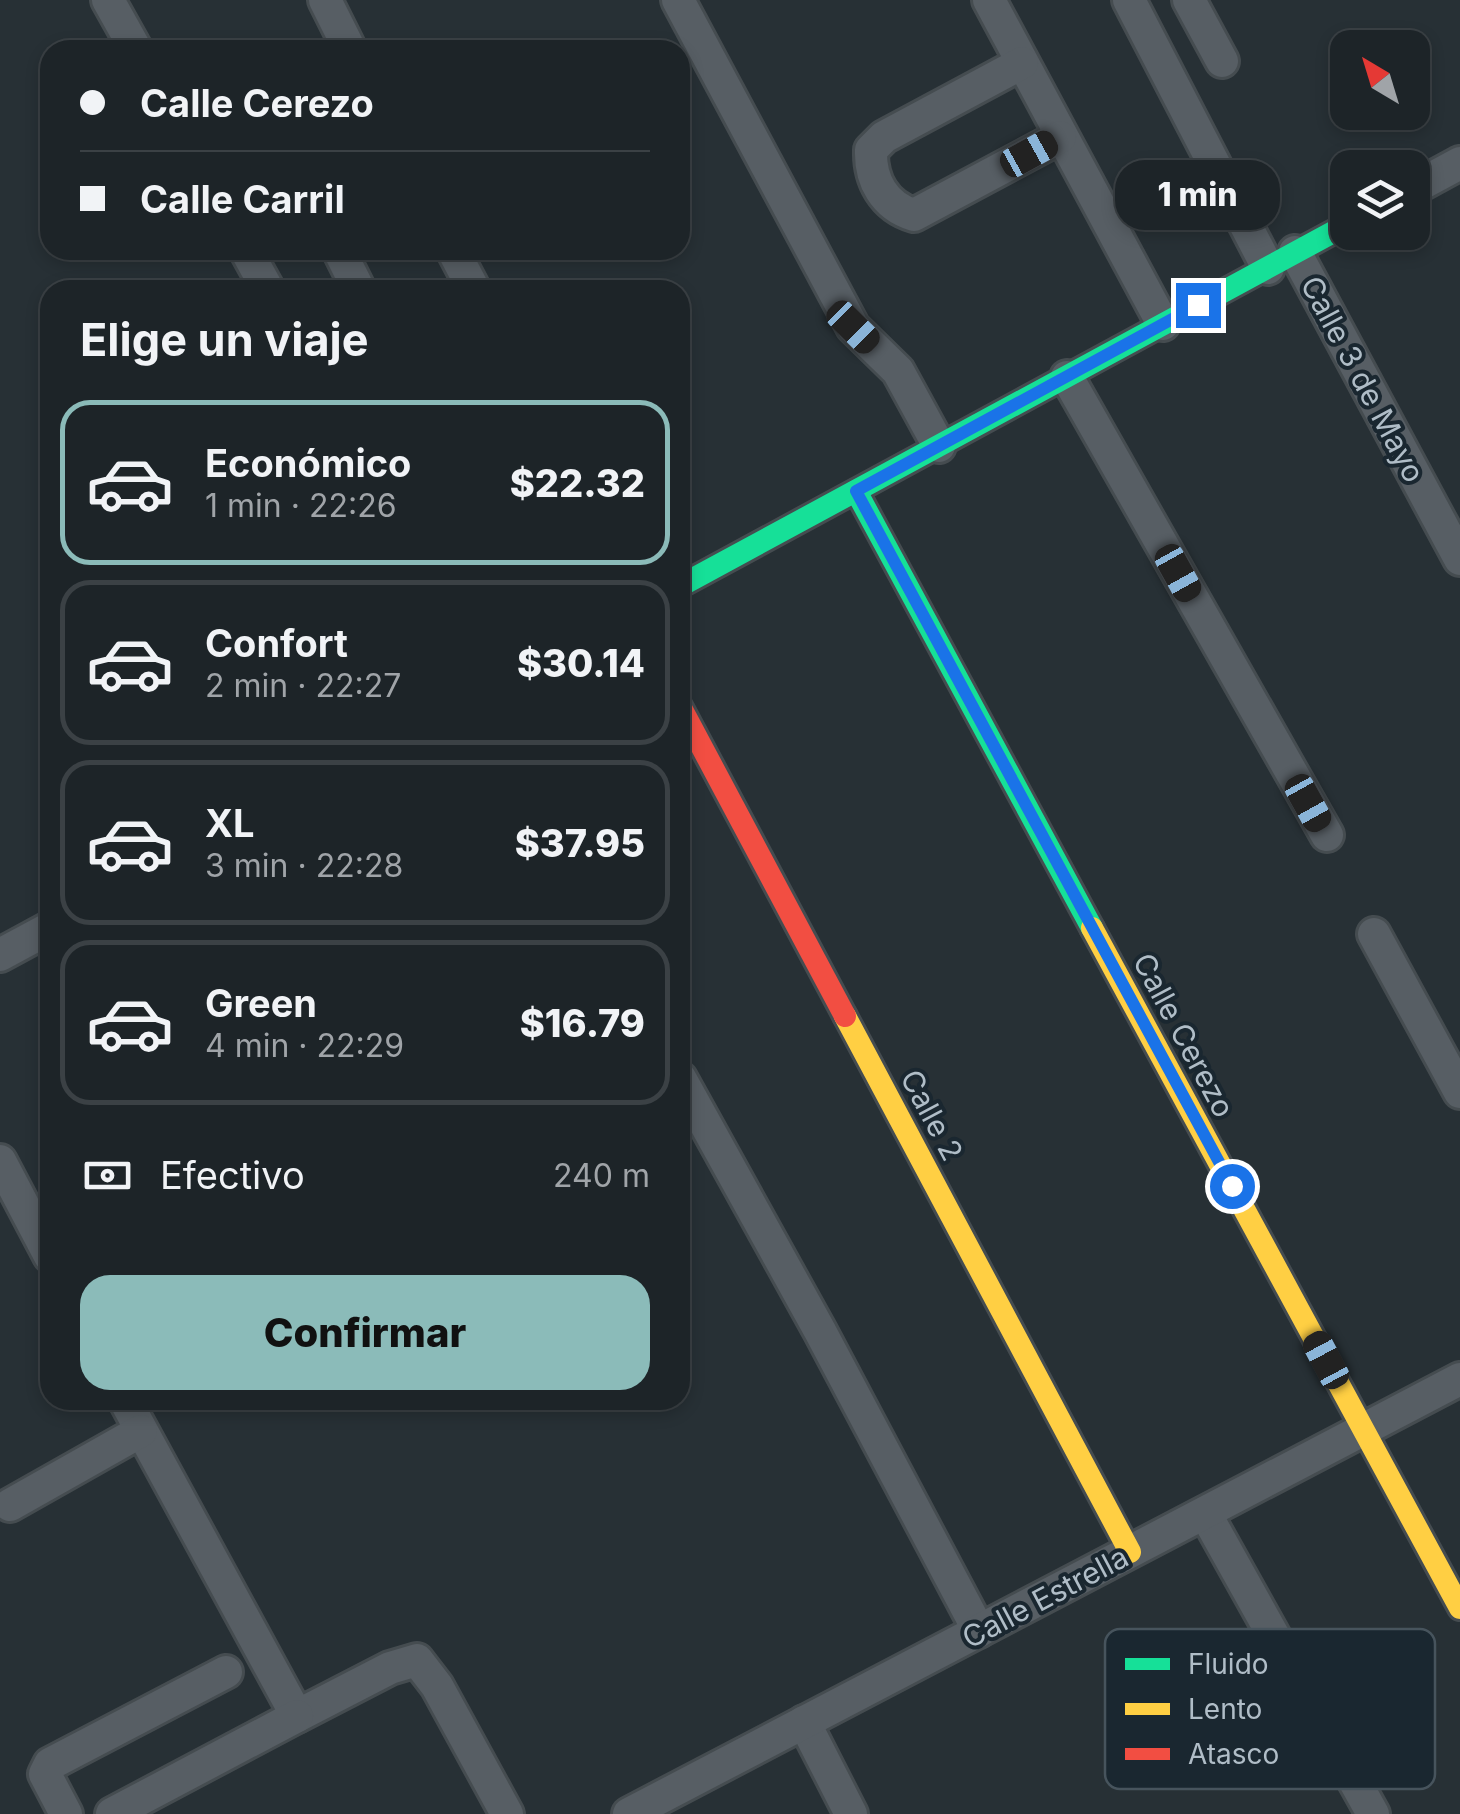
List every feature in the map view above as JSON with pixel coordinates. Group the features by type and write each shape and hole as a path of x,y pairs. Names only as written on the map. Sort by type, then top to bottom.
{"street":[{"path":"108,0 130,40"},
{"path":"325,0 345,40"},
{"path":"678,0 853,327 898,371 940,446"},
{"path":"989,0 1163,324"},
{"name":"Calle 3 de Mayo","path":"1129,0 1460,559"},
{"path":"1189,0 1222,61"},
{"path":"1022,62 884,137 871,150 870,172 894,209 914,215 1060,137"},
{"path":"1430,179 1460,163"},
{"path":"690,581 1330,234"},
{"path":"1067,376 1327,836"},
{"name":"Calle Cerezo","path":"856,491 1460,1608"},
{"name":"Calle 2","path":"690,725 1130,1552"},
{"path":"0,955 40,933"},
{"path":"1374,934 1460,1092"},
{"path":"690,1096 979,1631"},
{"path":"0,1161 40,1237"},
{"name":"Calle Estrella","path":"629,1814 1460,1380"},
{"path":"131,1410 296,1716"},
{"path":"10,1505 142,1430"},
{"path":"1206,1513 1270,1629"},
{"path":"112,1814 390,1668 417,1660 436,1686 507,1814"},
{"path":"66,1814 45,1774 50,1764 226,1672"},
{"path":"804,1722 852,1814"},
{"path":"1359,1789 1373,1814"}],"traffic: fast":[{"path":"690,581 1330,234"},
{"path":"856,491 1092,928"}],"traffic: slow":[{"path":"1092,928 1460,1608"},
{"path":"845,1016 1130,1552"}],"traffic: jam":[{"path":"690,725 845,1016"}],"route":[{"path":"1198,305 856,491 1232,1186"}]}
